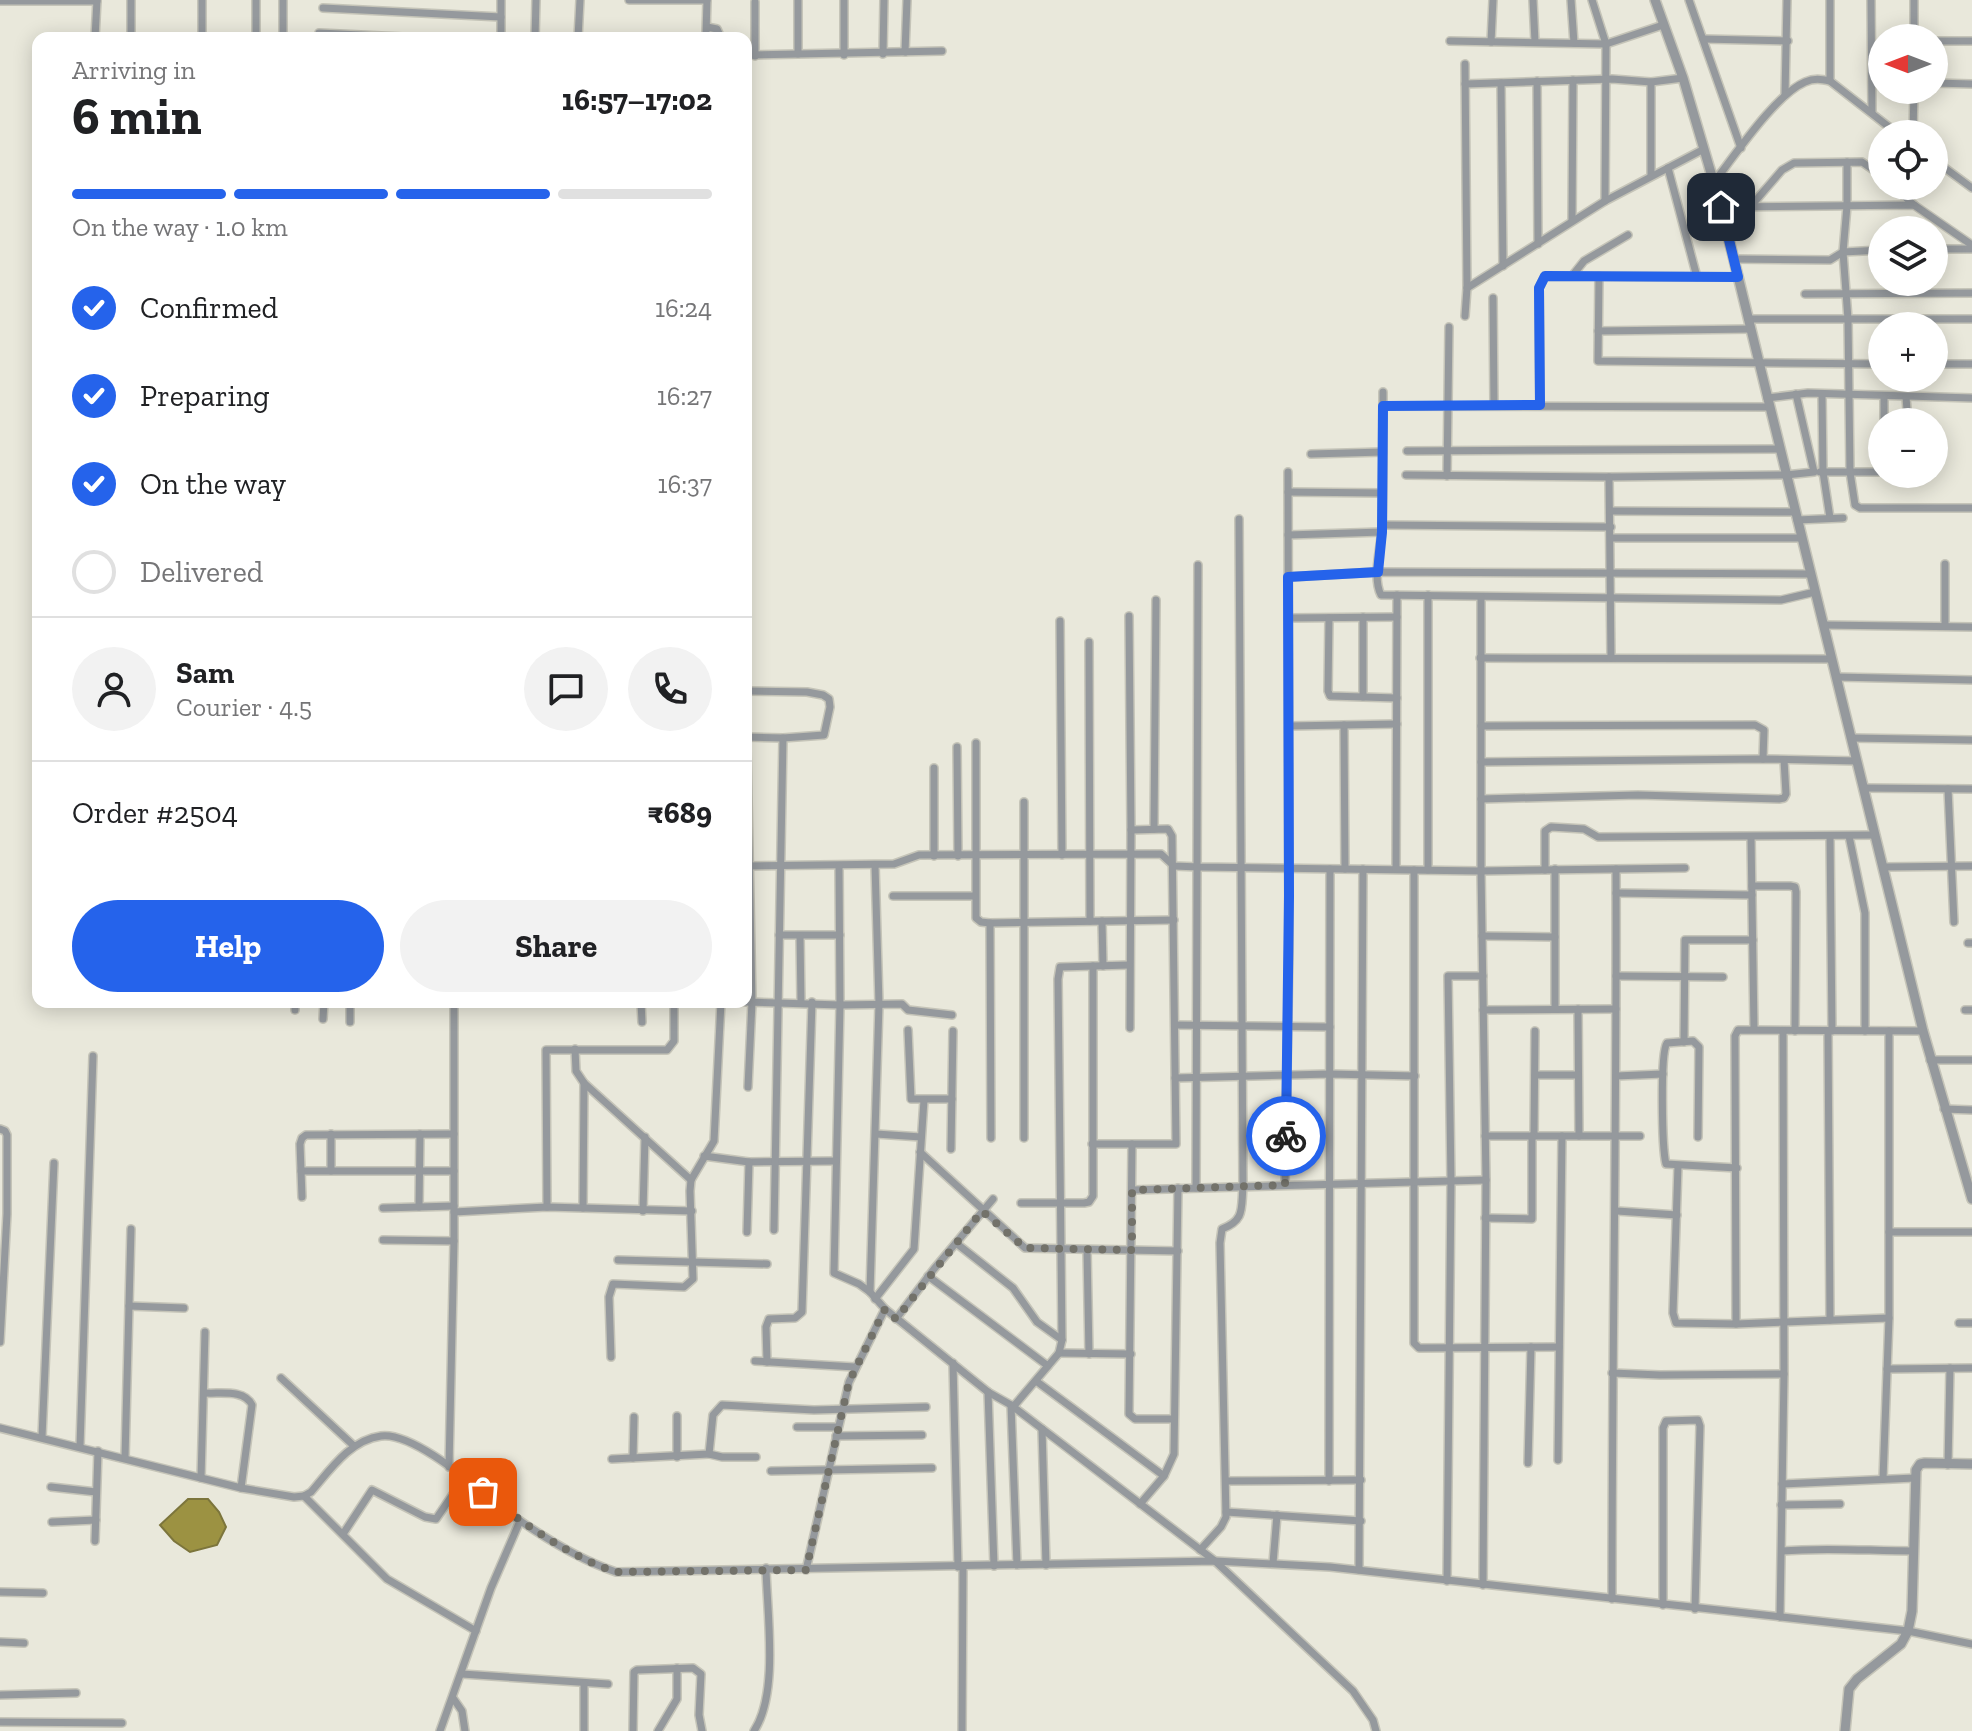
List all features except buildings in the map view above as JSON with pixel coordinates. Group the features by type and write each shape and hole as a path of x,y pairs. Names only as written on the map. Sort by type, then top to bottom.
{"street":[{"path":"131,0 131,32"},
{"path":"202,0 202,32"},
{"path":"256,0 256,32"},
{"path":"283,0 283,32"},
{"path":"501,0 501,32"},
{"path":"535,32 536,0"},
{"path":"578,32 580,0"},
{"path":"629,0 707,0 706,31 717,29 718,32"},
{"path":"798,0 798,54"},
{"path":"844,0 844,55"},
{"path":"883,54 884,0"},
{"path":"905,52 907,0"},
{"path":"1491,42 1493,0"},
{"path":"1533,0 1535,42"},
{"path":"1571,0 1574,43"},
{"path":"1592,0 1606,44 1605,201"},
{"path":"1655,0 1683,78 1721,207 1930,1060 1972,1199"},
{"path":"1689,0 1741,148"},
{"path":"1785,95 1787,0"},
{"path":"1830,0 1830,81"},
{"path":"1871,0 1872,113"},
{"path":"1914,0 1914,24"},
{"path":"0,1 97,1 95,32"},
{"path":"755,2 755,56"},
{"path":"323,8 501,17"},
{"path":"1450,41 1606,44 1663,25"},
{"path":"1703,39 1788,41"},
{"path":"1948,41 1972,41"},
{"path":"752,56 942,51"},
{"path":"1465,64 1465,316"},
{"path":"1465,84 1573,80 1651,82 1683,78"},
{"path":"1714,182 1785,95 1805,82 1818,78 1830,81 1881,120"},
{"path":"1572,221 1573,80"},
{"path":"1537,81 1538,244"},
{"path":"1651,82 1651,175"},
{"path":"1501,83 1503,266"},
{"path":"1948,83 1972,84"},
{"path":"1467,288 1605,201 1704,149"},
{"path":"1751,206 1787,165 1800,162 1862,162 1868,166"},
{"path":"1847,162 1843,252 1848,319 1850,472 1855,505 1860,508 1972,508"},
{"path":"1668,168 1697,277"},
{"path":"1948,170 1972,188"},
{"path":"1908,200 1972,247"},
{"path":"1721,207 1914,205"},
{"path":"1572,276 1584,261 1628,235"},
{"path":"1948,248 1972,247"},
{"path":"1734,259 1830,260 1843,252 1868,251"},
{"path":"1540,405 1540,282 1545,276 1738,277"},
{"path":"1599,276 1598,361 1868,364"},
{"path":"1805,294 1972,293"},
{"path":"1493,298 1494,405"},
{"path":"1598,331 1848,319 1972,319"},
{"path":"1447,476 1449,327"},
{"path":"1948,364 1972,364"},
{"path":"1383,392 1382,529 1378,572 1381,595 1781,600 1815,592"},
{"path":"1383,406 1768,403 1796,394 1972,398"},
{"path":"1796,394 1830,518"},
{"path":"1818,472 1822,394"},
{"path":"1884,397 1884,408"},
{"path":"1906,397 1907,408"},
{"path":"1407,451 1780,449"},
{"path":"1311,454 1383,452"},
{"path":"1285,1185 1289,868 1288,472"},
{"path":"1406,475 1609,477 1868,472"},
{"path":"1609,477 1611,658"},
{"path":"1288,492 1382,493"},
{"path":"1610,511 1843,518"},
{"path":"1200,1550 1221,1527 1226,1512 1220,1243 1222,1229 1234,1225 1239,1219 1243,1187 1239,519"},
{"path":"1288,535 1382,529 1611,527"},
{"path":"1611,538 1801,538"},
{"path":"1945,564 1945,626"},
{"path":"1196,1188 1198,565"},
{"path":"1288,577 1378,572 1810,574"},
{"path":"1396,869 1397,595"},
{"path":"1428,595 1428,870"},
{"path":"1481,597 1486,1180 1483,1585"},
{"path":"1154,829 1156,600"},
{"path":"1129,616 1130,1028"},
{"path":"1363,617 1363,697"},
{"path":"1288,618 1397,617"},
{"path":"1329,618 1328,691 1336,697 1397,698"},
{"path":"1060,621 1062,855"},
{"path":"1823,625 1972,627"},
{"path":"1089,642 1090,921"},
{"path":"1480,658 1830,659"},
{"path":"1836,677 1972,680"},
{"path":"752,691 823,695 829,699 830,707 824,735 752,737"},
{"path":"1289,726 1397,724"},
{"path":"1344,725 1345,869"},
{"path":"1481,726 1755,725 1764,730 1763,759"},
{"path":"774,1230 783,738"},
{"path":"1851,738 1972,740"},
{"path":"976,743 976,918 990,923 1174,920"},
{"path":"957,747 958,856"},
{"path":"1481,799 1510,800 1584,794 1779,799 1786,794 1784,760"},
{"path":"1481,762 1857,761"},
{"path":"934,768 934,856"},
{"path":"1863,788 1972,789"},
{"path":"1948,789 1954,922"},
{"path":"1024,802 1024,1138"},
{"path":"1545,870 1545,831 1551,827 1584,829 1598,837 1875,835"},
{"path":"1092,1144 1176,1144 1174,866 1171,831 1131,830"},
{"path":"1830,836 1830,1320"},
{"path":"1849,836 1865,913 1865,1031"},
{"path":"1751,837 1754,1029"},
{"path":"752,866 894,864 919,855 1161,854 1174,866 1199,867 1481,871 1685,868"},
{"path":"873,1295 879,1004 875,865"},
{"path":"839,866 840,1005 834,1273 859,1284 896,1319 988,1392 1012,1406 1215,1561 1353,1691 1373,1720 1376,1731"},
{"path":"1883,867 1972,866"},
{"path":"1329,1481 1330,869"},
{"path":"1359,1570 1363,869"},
{"path":"1555,869 1555,1009"},
{"path":"1612,1599 1612,1373 1617,1211 1616,869"},
{"path":"1414,870 1414,1343 1419,1348 1559,1347"},
{"path":"1752,886 1795,887 1795,1031"},
{"path":"1616,893 1752,895"},
{"path":"893,896 974,896"},
{"path":"1102,921 1103,966"},
{"path":"990,923 991,1138"},
{"path":"779,935 840,935"},
{"path":"800,936 801,1002"},
{"path":"1482,936 1555,937"},
{"path":"1684,1042 1685,940 1753,940"},
{"path":"1017,1565 1012,1406 1059,1353 1062,1340 1060,967 1129,965"},
{"path":"1021,1203 1089,1202 1093,1196 1093,966"},
{"path":"1447,1581 1451,1181 1448,976 1483,976"},
{"path":"1616,976 1723,977"},
{"path":"752,1002 902,1004 908,1010 952,1015"},
{"path":"767,1362 766,1327 769,1319 795,1318 802,1312 812,1002"},
{"path":"323,1019 324,1008"},
{"path":"350,1008 350,1022"},
{"path":"449,1467 454,1241 454,1008"},
{"path":"641,1008 642,1022"},
{"path":"547,1207 546,1050 667,1050 674,1041 674,1008"},
{"path":"611,1357 609,1297 613,1284 684,1287 693,1279 691,1180 714,1141 721,1008"},
{"path":"746,1008 748,1087"},
{"path":"1578,1009 1579,1136"},
{"path":"1483,1010 1616,1009"},
{"path":"1175,1025 1330,1027"},
{"path":"908,1030 909,1096 924,1100 952,1099"},
{"path":"1736,1324 1735,1036 1738,1030 1923,1031"},
{"path":"951,1149 953,1031"},
{"path":"1485,1218 1532,1219 1535,1031"},
{"path":"1780,1617 1784,1374 1783,1031"},
{"path":"1883,1479 1889,1318 1889,1031"},
{"path":"1698,1137 1699,1047 1693,1041 1671,1042 1664,1046 1664,1159 1670,1166 1737,1168"},
{"path":"575,1049 576,1071 584,1083 691,1180"},
{"path":"80,1446 93,1056"},
{"path":"1930,1060 1972,1060"},
{"path":"1175,1078 1330,1074 1415,1076"},
{"path":"1616,1076 1663,1074"},
{"path":"1535,1075 1578,1075"},
{"path":"583,1208 584,1083"},
{"path":"873,1295 914,1249 924,1100"},
{"path":"1944,1109 1972,1110"},
{"path":"0,1129 7,1135 7,1214 0,1342"},
{"path":"331,1134 331,1171"},
{"path":"419,1207 420,1134"},
{"path":"302,1197 302,1138 306,1135 454,1134"},
{"path":"876,1134 921,1137"},
{"path":"1485,1136 1640,1136"},
{"path":"1558,1460 1562,1136"},
{"path":"643,1211 645,1137"},
{"path":"1132,1144 1131,1417 1173,1419"},
{"path":"920,1152 1025,1248 1178,1251"},
{"path":"704,1156 749,1162 836,1161"},
{"path":"747,1232 749,1162"},
{"path":"42,1437 54,1163"},
{"path":"1678,1166 1673,1318 1682,1324 1889,1318"},
{"path":"301,1171 454,1171"},
{"path":"1132,1190 1486,1180"},
{"path":"1140,1504 1164,1476 1174,1454 1178,1188"},
{"path":"896,1319 993,1199"},
{"path":"383,1208 547,1207 692,1211"},
{"path":"1617,1211 1677,1215"},
{"path":"125,1458 131,1229"},
{"path":"1889,1232 1972,1232"},
{"path":"383,1240 454,1241"},
{"path":"956,1243 1013,1288 1037,1322 1062,1340"},
{"path":"1087,1250 1089,1354"},
{"path":"618,1260 767,1264"},
{"path":"928,1276 1048,1366"},
{"path":"129,1306 184,1308"},
{"path":"806,1570 842,1408 855,1367 885,1309"},
{"path":"1959,1323 1972,1323"},
{"path":"201,1478 205,1332"},
{"path":"1528,1463 1531,1347"},
{"path":"1059,1353 1131,1354"},
{"path":"755,1361 855,1367"},
{"path":"953,1363 962,1731"},
{"path":"1948,1465 1950,1368"},
{"path":"1887,1369 1972,1368"},
{"path":"1612,1373 1784,1374"},
{"path":"281,1378 354,1446"},
{"path":"1036,1381 1164,1476"},
{"path":"988,1392 994,1566"},
{"path":"205,1393 243,1394 252,1405 241,1488"},
{"path":"709,1454 713,1415 722,1405 814,1410 926,1407"},
{"path":"677,1416 677,1457"},
{"path":"633,1458 634,1417"},
{"path":"1663,1605 1663,1428 1666,1421 1692,1419 1698,1420 1700,1426 1695,1609"},
{"path":"797,1427 922,1435"},
{"path":"0,1428 241,1488 294,1497 304,1496 354,1446 366,1440 389,1436 410,1443 449,1467 520,1521 616,1572 1215,1561 1273,1563 1908,1631 1972,1644"},
{"path":"1042,1429 1046,1565"},
{"path":"95,1541 98,1451"},
{"path":"612,1459 709,1454 756,1457"},
{"path":"1845,1731 1849,1689 1901,1644 1908,1631 1912,1611 1915,1478 1920,1464 1972,1464"},
{"path":"771,1471 932,1468"},
{"path":"343,1534 372,1490 425,1517 436,1519 464,1478"},
{"path":"1782,1484 1915,1478"},
{"path":"1226,1481 1361,1480"},
{"path":"51,1487 96,1492"},
{"path":"304,1496 387,1579 476,1631"},
{"path":"1781,1505 1840,1504"},
{"path":"1226,1512 1361,1521"},
{"path":"1273,1563 1277,1515"},
{"path":"52,1522 96,1520"},
{"path":"440,1731 520,1521"},
{"path":"1782,1551 1815,1548 1833,1551 1914,1551"},
{"path":"754,1731 762,1717 769,1684 766,1568"},
{"path":"0,1592 43,1593"},
{"path":"0,1642 24,1643"},
{"path":"633,1731 634,1672 677,1668 693,1668 701,1674 699,1715 702,1731"},
{"path":"658,1731 677,1699 677,1668"},
{"path":"462,1674 608,1684"},
{"path":"584,1684 584,1731"},
{"path":"0,1695 76,1693"},
{"path":"453,1698 462,1711 465,1731"},
{"path":"0,1722 122,1723"}],"shaded area":[{"path":"188,1499 208,1499 219,1512 226,1527 217,1545 190,1552 174,1541 160,1525"}],"way so far":[{"path":"483,1492 520,1521 616,1572 766,1568 806,1570 855,1367 885,1309 896,1319 982,1211 1025,1248 1132,1250 1132,1190 1285,1185 1286,1136"}],"route":[{"path":"1286,1136 1288,577 1378,572 1382,532 1383,406 1540,405 1539,288 1545,276 1738,277 1721,207"}]}
